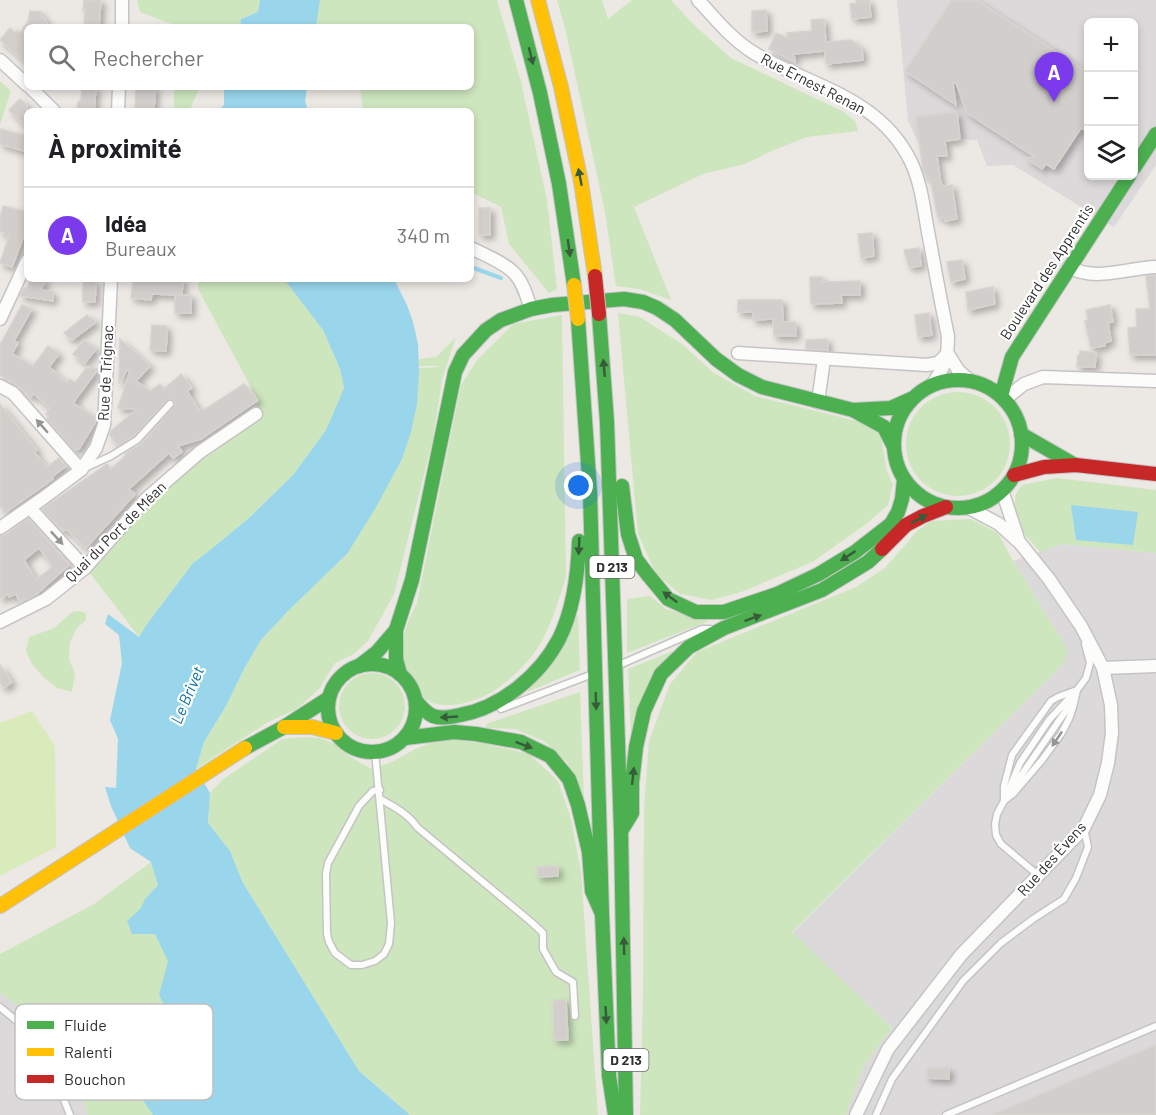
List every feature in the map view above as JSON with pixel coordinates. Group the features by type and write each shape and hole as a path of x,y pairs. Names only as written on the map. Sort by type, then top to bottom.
{"main road":[{"name":"D 213","path":"516,0 560,184 578,319 590,492 609,1076 615,1115"},
{"name":"D 213","path":"538,0 561,87 579,172 599,314 607,422 616,666 626,1115"},
{"path":"1138,162 1156,134"},
{"name":"Boulevard des Apprentis","path":"974,382 993,374 1012,357 1126,180"},
{"path":"400,674 396,659 396,630 412,580 455,372 464,355 486,330 501,320 531,309 552,305 624,299 643,302 675,320 716,359 738,375 762,387 854,410 891,408 912,398 932,384 945,381 974,382 986,386 1003,398 1014,412 1021,434 1021,455 1014,475 1002,490 986,501 967,507 946,507 915,492 904,479 896,463 893,445 895,428 912,398"},
{"name":"Boulevard des Apprentis","path":"1003,398 1012,357"},
{"path":"854,410 884,427 893,445"},
{"path":"416,701 424,711 438,717 465,716 510,692 540,667 550,655 566,621 577,578 580,513 579,443 586,422"},
{"path":"607,422 617,440 628,534 636,560 668,599 696,612 724,612 777,594 819,574 855,552 891,524 902,499 904,479"},
{"path":"1021,434 1076,465"},
{"path":"1014,475 1044,466 1076,465 1156,474"},
{"path":"621,831 632,813 632,783 636,747 644,711 661,674 689,647 724,628 822,590 868,562 906,525 946,507"},
{"path":"359,666 378,652 396,630"},
{"path":"374,664 388,667 400,674 408,682 416,701 416,715 412,728 405,738 386,750 375,752 360,751 347,744 336,734 330,722 329,698 333,687 349,670 359,666 374,664"},
{"path":"0,906 250,745 284,728 329,698"},
{"path":"284,728 312,727 336,734"},
{"path":"405,738 454,732 476,734 521,742 550,756 569,779 578,805 589,852 592,891 602,914"}],"street":[{"path":"122,0 122,24"},
{"name":"Rue Ernest Renan","path":"698,0 730,36 754,53 855,102 882,122 895,136 906,152 919,179 948,336 948,354"},
{"path":"0,60 24,82"},
{"path":"32,90 51,108"},
{"path":"118,108 119,90"},
{"path":"474,249 491,257 514,273 531,309"},
{"path":"0,319 24,267"},
{"path":"1068,267 1077,272 1093,275 1156,267"},
{"name":"Rue de Trignac","path":"0,528 81,470 96,447 104,425 111,282"},
{"path":"738,353 927,365 938,363 948,354"},
{"path":"948,354 958,370 974,382"},
{"path":"932,384 941,371 948,354"},
{"path":"818,402 824,359"},
{"path":"1003,398 1024,384 1044,377 1156,381"},
{"path":"0,386 13,393 81,470"},
{"name":"Quai du Port de Méan","path":"0,622 46,599 85,568 147,498 200,452 256,414"},
{"name":"Rue des Évens","path":"1002,490 1020,543"},
{"name":"Rue des Évens","path":"856,1115 888,1049 962,955 1084,828 1100,795 1108,763 1112,733 1111,705 1103,668 1081,626 1020,543 999,524 967,507"},
{"path":"30,508 85,568"},
{"path":"1103,668 1156,666"}],"lane":[{"path":"81,470 111,456 137,440 170,404"},
{"path":"1038,874 1001,844 996,835 995,825 997,814 1020,763 1049,720 1086,678 1089,663 1081,626"},
{"path":"480,710 505,708 616,666 702,629 724,628"},
{"path":"1004,801 1013,794 1042,760 1061,734 1073,707 1077,690"},
{"path":"1004,801 1004,786 1012,755 1051,701 1077,690"},
{"path":"375,752 380,790 391,916 389,944 384,954 375,961 362,965 351,965 335,953 329,942 326,874 328,863 359,806 372,791 380,790"},
{"path":"380,799 411,818 418,828 543,933 543,949 556,972 573,982 575,1016"},
{"path":"876,1115 892,1079 963,981 1001,943 1064,899 1076,878 1088,847 1084,828"},
{"path":"0,1007 15,1020"},
{"path":"946,1115 1156,1026"},
{"path":"64,1100 70,1115"}],"shaded area":[{"path":"897,0 1156,0 1156,165 1114,227 1013,165 987,166 977,140 960,139 919,144 908,121"},
{"path":"1062,544 1156,553 1156,1115 846,1115 864,1065 892,1028 792,933 1064,663 1060,637 1013,561"},
{"path":"0,993 15,1004 15,1100 84,1100 88,1115 0,1115"}],"green space":[{"path":"137,0 260,0 258,12 241,19 240,24 171,24 140,12"},
{"path":"320,0 497,0 521,82 547,200 557,289 549,293 509,244 501,207 474,194 474,108 363,108 360,90 474,90 474,24 316,24"},
{"path":"557,0 602,0 608,19 632,0 671,0 692,23 731,58 844,112 855,121 858,131 807,137 745,164 703,174 634,207 671,300 639,289 616,286 605,212"},
{"path":"0,81 11,91 0,125"},
{"path":"174,90 199,90 190,108 174,108"},
{"path":"198,282 287,282 323,330 340,369 344,388 326,430 293,475 249,518 193,563 139,637 89,572 170,480 214,452 256,414 258,400 199,291"},
{"path":"618,313 640,317 682,344 714,373 755,396 873,425 881,436 887,472 893,484 888,505 866,524 814,561 744,591 712,600 680,594 656,574 638,534"},
{"path":"562,315 566,577 542,641 524,665 508,681 494,691 472,701 460,704 437,704 427,700 417,690 407,673 402,649 407,625 417,603 461,385 477,360 513,324"},
{"path":"456,337 442,380 433,439 394,594 368,641 354,654 335,663 319,689 297,709 268,722 196,769 204,742 261,640 347,554 419,373 419,368 439,367 419,366 419,359 436,357"},
{"path":"958,392 978,396 987,401 1001,415 1006,424 1010,444 1006,464 1001,473 987,487 978,492 958,496 938,492 929,487 915,473 910,464 906,444 910,424 915,415 929,401 938,396"},
{"path":"1057,478 1156,490 1156,553 1062,544 1040,552 1021,530 1014,507 1016,494 1022,485"},
{"path":"971,519 998,533 1067,650 1064,663 792,932 892,1028 864,1065 846,1115 640,1115 644,807 649,741 670,684 697,652 856,587 885,568 917,531 931,521"},
{"path":"650,596 666,609 709,621 627,653 627,599"},
{"path":"72,612 86,613 86,620 77,628 70,642 69,659 75,674 72,692 57,688 43,677 32,664 26,651 29,637 54,628"},
{"path":"578,615 580,670 527,692"},
{"path":"673,651 631,739 628,669"},
{"path":"372,673 385,676 395,683 402,693 405,706 402,719 395,729 385,736 372,739 359,736 349,729 342,719 339,706 342,693 349,683 359,676"},
{"path":"580,692 584,802 567,762 544,741 515,729 487,728 486,724"},
{"path":"32,711 55,746 56,847 0,876 0,723"},
{"path":"320,738 335,744 352,758 372,769 443,738 486,744 529,754 558,781 571,819 581,872 598,1115 410,1115 359,1071 243,883 230,851 208,823 210,793 222,780 282,739"},
{"path":"151,862 158,885 145,899 308,1115 88,1115 84,1100 213,1100 213,1004 15,1004 0,993 0,954 94,904"}],"water":[{"path":"260,0 320,0 316,24 240,24 241,19 258,12"},
{"path":"224,90 307,90 305,101 307,108 221,108 224,105"},
{"name":"Le Brivet","path":"286,282 396,282 407,305 418,344 417,404 411,432 402,459 347,554 261,640 204,742 196,769 210,793 208,823 230,851 243,883 359,1071 410,1115 153,1115 143,1100 213,1100 213,1004 164,1004 159,995 168,961 155,934 132,934 127,921 141,908 145,899 158,885 151,862 130,848 105,787 116,788 118,739 110,720 122,663 119,635 105,624 108,614 139,637 193,563 249,518 293,475 326,430 344,388 340,369 323,330"},
{"path":"1071,505 1138,512 1133,545 1076,540"}],"building":[{"path":"84,0 101,0 99,24 84,24 85,10 83,10"},
{"path":"856,0 869,0 871,17 852,19 850,4 857,3"},
{"path":"952,0 976,0 1084,70 1084,130 1081,128 1054,169 1046,164 1042,169 1026,158 1035,157 967,113 956,83 953,83 956,105 905,71"},
{"path":"766,10 767,31 752,32 752,11"},
{"path":"30,11 41,12 41,17 47,24 28,24"},
{"path":"824,19 826,42 851,40 862,49 863,60 826,64 825,51 794,54 795,62 769,49 776,33 788,38 787,33 812,31 811,20"},
{"path":"24,27 24,60 0,40 10,28 15,33 17,31 20,33"},
{"path":"82,90 96,90 94,108 77,108 78,102 81,100"},
{"path":"136,90 155,90 154,108 135,108"},
{"path":"20,99 27,105 27,108 24,108 24,124 9,110"},
{"path":"957,112 960,139 945,141 947,156 937,156 941,184 943,186 952,185 957,219 945,221 944,217 938,218 930,177 926,177 923,170 916,117"},
{"path":"0,129 24,135 24,151 0,144"},
{"path":"3,206 24,211 24,238 12,267 0,263 9,236 0,231"},
{"path":"479,208 490,208 490,235 479,235"},
{"path":"872,233 874,256 861,258 858,234"},
{"path":"919,248 921,266 909,267 904,250"},
{"path":"962,260 965,279 951,282 947,262"},
{"path":"1156,275 1156,355 1130,355 1128,328 1137,327 1136,309 1150,309 1146,276"},
{"path":"810,277 822,277 822,282 860,281 860,295 841,295 842,303 811,304"},
{"path":"30,282 45,282 41,290 53,292 53,301 20,296 24,288 27,288"},
{"path":"83,282 96,282 95,302 83,302"},
{"path":"133,282 183,282 182,295 152,294 151,300 131,298"},
{"path":"993,287 995,304 968,310 966,292"},
{"path":"175,295 191,295 191,313 175,313"},
{"path":"738,300 782,300 783,322 795,322 796,336 774,336 773,319 753,320 753,312 738,312"},
{"path":"22,305 32,309 14,341 18,343 12,354 33,366 48,346 59,354 49,367 67,383 70,379 75,383 87,367 98,369 73,403 96,418 79,449 74,450 47,419 49,416 46,414 50,408 34,394 31,397 0,375 0,345"},
{"path":"1110,305 1113,322 1108,323 1111,341 1104,343 1105,346 1091,348 1085,321 1088,320 1086,310"},
{"path":"929,313 932,335 918,337 915,315"},
{"path":"87,315 96,322 72,340 64,333"},
{"path":"152,325 166,326 166,351 150,350"},
{"path":"120,339 150,366 136,381 150,391 160,384 164,389 181,374 192,388 187,391 199,410 202,408 204,410 244,384 258,400 201,439 178,446 182,452 173,458 169,453 129,489 135,494 86,548 66,529 63,531 42,509 107,464 111,469 125,454 141,444 175,405 172,399 167,400 134,436 118,445 110,435 111,431 137,409 118,408 130,371 127,370 119,384"},
{"path":"827,339 828,350 806,349 806,340"},
{"path":"84,340 96,349 85,363 73,354"},
{"path":"1080,351 1096,353 1095,367 1077,367"},
{"path":"0,404 37,450 34,452 47,467 59,458 66,466 52,477 53,479 5,513 0,505"},
{"path":"28,518 69,565 31,597 20,602 16,594 9,597 8,594 0,599 0,536 5,535","holes":["39,548 52,567 36,580 24,560"]},
{"path":"0,665 12,682 4,688 0,683"},
{"path":"558,866 558,876 538,877 537,867"},
{"path":"553,1000 566,1000 568,1040 554,1040"},
{"path":"1156,1045 1156,1115 992,1115"},
{"path":"927,1068 949,1068 949,1079 927,1078"}],"waterway":[{"path":"474,268 501,278"}],"traffic: fast":[{"path":"516,0 540,93 559,184 574,285"},
{"path":"1138,162 1156,134"},
{"path":"1001,396 1012,357 1126,180"},
{"path":"400,674 396,659 396,630 412,580 455,372 463,355 486,330 501,320 531,309 552,305 624,299 643,302 675,320 716,359 738,375 762,387 853,410 884,427 893,445"},
{"path":"599,314 607,422 621,831"},
{"path":"578,319 590,492 602,914"},
{"path":"958,380 982,385 1003,399 1017,420 1022,444 1017,468 1003,489 982,503 958,508 934,503 913,489 899,468 894,444 899,420 913,399 934,385 958,380"},
{"path":"853,410 891,408 911,399"},
{"path":"1021,434 1075,465"},
{"path":"622,486 628,534 636,559 648,575 668,599 696,612 724,612 777,594 819,574 855,552 891,524 902,499 904,479"},
{"path":"416,701 433,716 443,718 457,716 490,705 518,688 530,677 551,652 564,628 574,591 579,541"},
{"path":"626,1115 621,831 632,813 632,783 636,747 644,711 661,674 689,647 724,628 822,590 868,562 882,549"},
{"path":"359,666 377,652 396,630"},
{"path":"372,664 389,667 403,677 413,691 416,708 413,725 403,739 389,749 372,752 355,749 341,739 331,725 328,708 331,691 341,677 355,667 372,664"},
{"path":"245,748 284,727 329,698"},
{"path":"405,738 454,732 521,742 550,756 569,779 578,805 589,852 592,891 602,914 609,1076 615,1115"}],"traffic: slow":[{"path":"538,0 561,87 581,182 595,276"},
{"path":"574,285 578,319"},
{"path":"284,727 312,727 336,733"},
{"path":"0,906 245,748"}],"traffic: jam":[{"path":"595,276 599,314"},
{"path":"1014,475 1044,467 1076,465 1156,474"},
{"path":"882,549 906,525 946,507"}],"place":[{"name":"Idéa","path":"1054,102"}]}
